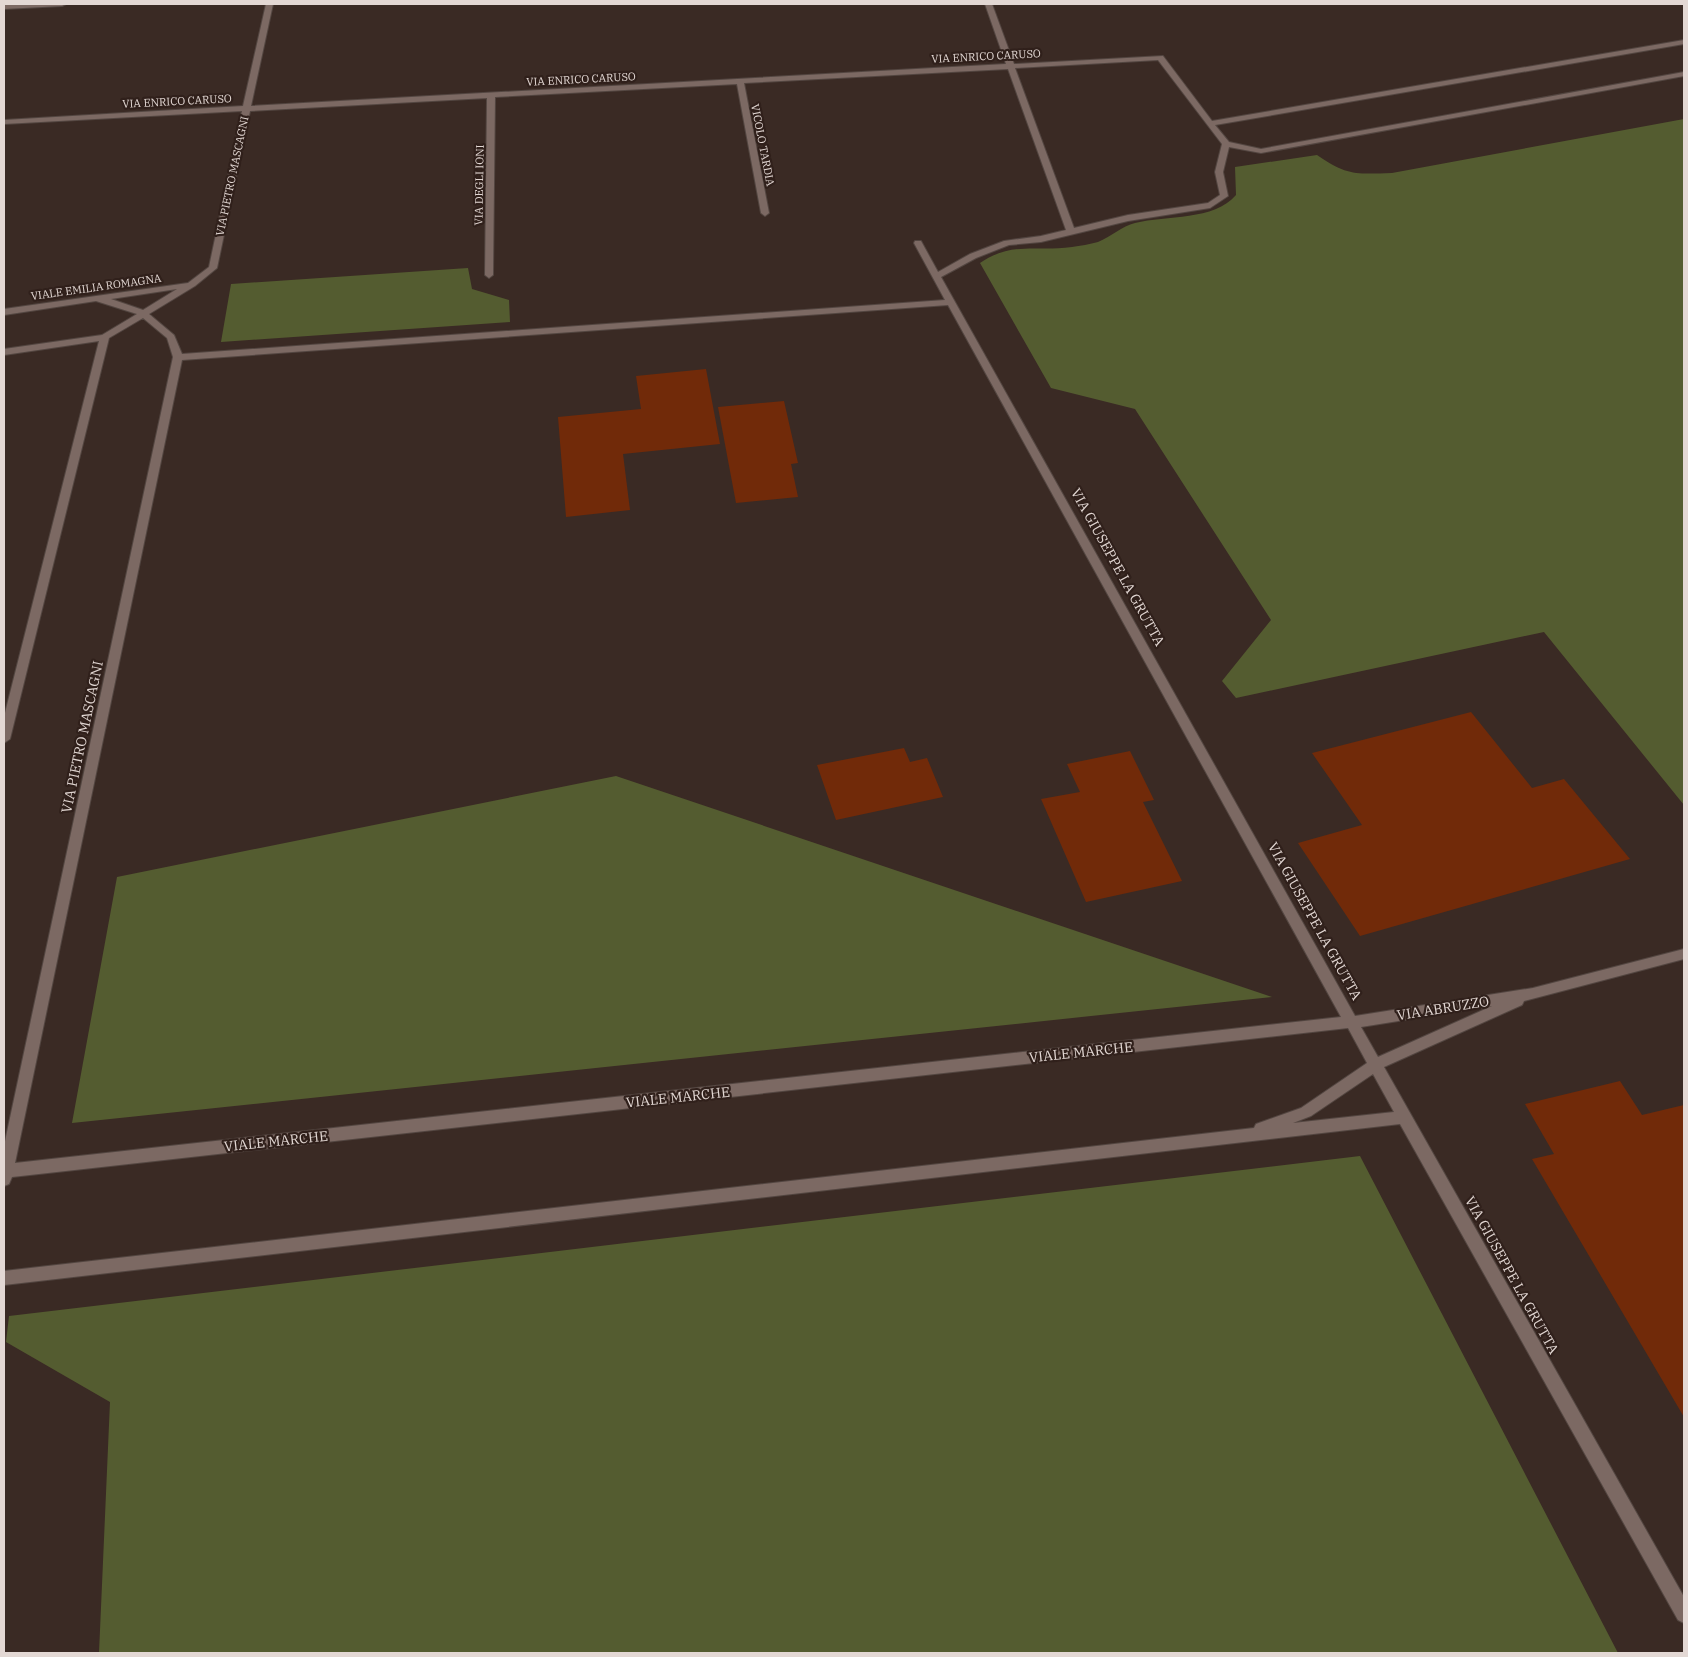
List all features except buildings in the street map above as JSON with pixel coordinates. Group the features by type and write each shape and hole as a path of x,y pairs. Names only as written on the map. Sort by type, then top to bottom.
{"street":[{"path":"4,7 62,4"},
{"name":"VIA PIETRO MASCAGNI","path":"105,337 192,284 213,268 269,4"},
{"path":"988,4 1072,232"},
{"path":"1684,42 1210,124 1226,144 1261,151 1684,74"},
{"name":"VIA ENRICO CARUSO","path":"4,122 1160,58 1210,124"},
{"name":"VICOLO TARDIA","path":"740,81 765,213"},
{"name":"VIA DEGLI IONI","path":"489,275 491,95"},
{"path":"937,276 973,256 1007,243 1072,232 1128,218 1210,205 1224,196 1219,172 1226,144"},
{"name":"VIA GIUSEPPE LA GRUTTA","path":"918,243 1404,1117 1684,1614"},
{"name":"VIALE EMILIA ROMAGNA","path":"4,312 192,284"},
{"path":"94,298 116,302 143,313 171,337 178,357 951,302"},
{"path":"4,352 105,337 4,739"},
{"name":"VIA PIETRO MASCAGNI","path":"4,1173 178,357"},
{"name":"VIA ABRUZZO","path":"1352,1022 1533,994 1684,954"},
{"name":"VIA ABRUZZO","path":"1376,1064 1533,994"},
{"name":"VIALE MARCHE","path":"4,1173 1352,1022"},
{"path":"1238,1137 1306,1112 1376,1064"},
{"path":"4,1278 1404,1117"}],"green space":[{"path":"1684,119 1684,805 1544,632 1236,698 1222,681 1271,620 1135,409 1051,388 980,263 992,256 1014,250 1075,247 1095,243 1135,223 1189,216 1215,209 1227,203 1236,195 1235,167 1317,155 1336,167 1352,172 1369,174 1392,173"},
{"path":"468,268 472,289 509,300 510,322 221,342 231,284"},
{"path":"616,776 1272,997 72,1123 117,877"},
{"path":"1360,1156 1618,1653 99,1653 110,1402 6,1342 9,1316"}]}
